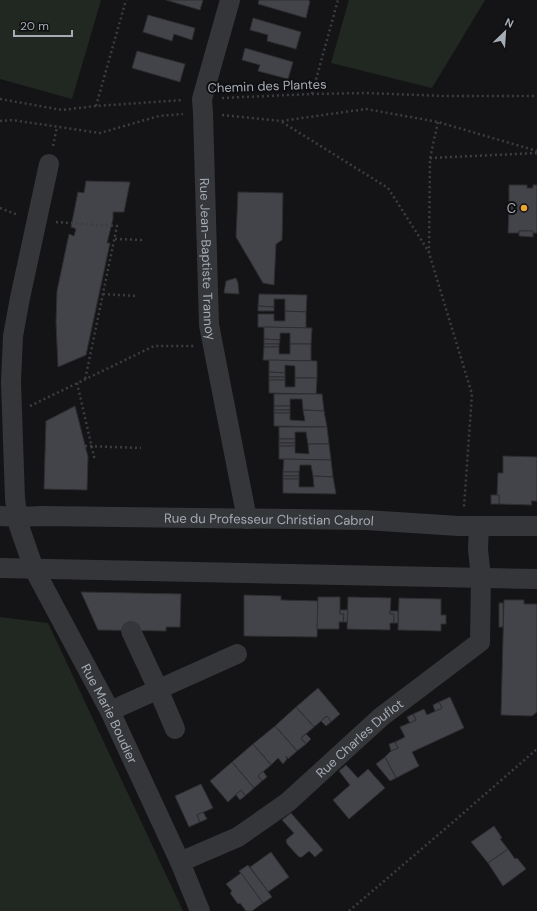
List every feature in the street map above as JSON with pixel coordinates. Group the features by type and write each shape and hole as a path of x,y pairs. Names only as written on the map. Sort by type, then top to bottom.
{"street":[{"name":"Rue Jean-Baptiste Trannoy","path":"230,0 202,106 209,324 247,519"},
{"name":"Rue Marie Boudier","path":"49,164 30,219 20,298 13,336 11,382 15,499 9,517 19,526 34,568 110,711 180,862 200,911"},
{"name":"Rue du Professeur Christian Cabrol","path":"9,517 42,516 366,520 472,526 537,526"},
{"path":"472,526 478,549 481,578"},
{"path":"0,568 537,579"},
{"name":"Rue Charles Duflot","path":"180,862 238,837 288,802 382,716 480,642 481,578"},
{"path":"131,631 175,729"},
{"path":"110,711 237,654"}],"path":[{"path":"96,106 126,0"},
{"path":"312,94 338,0"},
{"name":"Chemin des Plantes","path":"0,99 62,110 96,106 202,106 312,94 366,93 446,96 537,96"},
{"name":"Chemin des Plantes","path":"0,121 12,120 100,133 159,116 202,106 281,121 366,110 438,122 537,152"},
{"path":"281,121 388,188 429,253 472,394 464,508 472,526"},
{"path":"429,253 430,158 438,122"},
{"path":"430,158 537,152"},
{"path":"0,208 30,219 117,226 85,380"},
{"path":"115,239 143,240"},
{"path":"103,294 135,296"},
{"path":"12,414 154,346 213,346"},
{"path":"76,383 95,462"},
{"path":"85,446 141,448"},
{"path":"349,911 537,749"}],"shaded area":[{"path":"0,0 101,0 72,99 0,79"},
{"path":"349,0 485,0 432,88 331,63"},
{"path":"0,617 48,623 183,911 0,911"}],"building":[{"path":"166,0 203,0 200,10"},
{"path":"259,0 310,1 306,18 258,4"},
{"path":"148,15 195,28 192,40 174,34 172,41 143,32"},
{"path":"253,18 301,32 296,49 267,41 268,35 250,30"},
{"path":"245,48 293,62 288,79 258,71 260,65 242,60"},
{"path":"137,51 185,64 180,82 132,68"},
{"path":"86,181 130,182 124,212 113,212 113,219 107,243 110,243 86,355 58,367 56,322 57,291 69,234 74,236 76,229 71,227 78,192 84,193"},
{"name":"C","path":"509,185 527,185 527,188 533,188 533,185 537,185 537,233 533,233 533,231 519,231 519,233 508,233 509,211 511,211 511,204 509,204"},
{"path":"238,192 283,193 282,240 276,244 274,285 263,283 236,237"},
{"path":"519,231 533,231 533,237 519,236"},
{"path":"236,278 239,294 224,293 226,281"},
{"path":"259,294 307,295 306,312 285,311 285,299 274,299 274,307 258,306"},
{"path":"258,306 274,307 274,311 258,311"},
{"path":"285,311 306,312 306,328 258,327 258,314 274,314 274,321 285,321"},
{"path":"264,327 312,328 311,344 290,344 290,333 280,333 280,340 264,339"},
{"path":"264,339 280,340 279,344 264,344"},
{"path":"264,344 279,344 279,347 264,347"},
{"path":"290,344 311,344 311,361 263,360 264,347 279,347 279,354 290,354"},
{"path":"269,360 317,361 317,378 295,378 295,366 285,365 285,373 269,372"},
{"path":"269,372 285,373 285,377 269,377"},
{"path":"269,377 285,377 285,380 269,380"},
{"path":"295,378 317,378 316,394 269,393 269,380 285,380 285,387 295,387"},
{"path":"274,394 322,394 324,411 303,410 302,399 290,399 290,406 274,406"},
{"path":"75,406 88,457 87,490 44,489 46,421"},
{"path":"274,406 290,406 290,410 274,410"},
{"path":"274,410 290,410 290,413 274,413"},
{"path":"303,410 324,411 327,427 274,426 274,413 290,413 290,420 305,421"},
{"path":"279,427 327,427 329,444 308,444 306,432 295,432 295,439 279,439"},
{"path":"279,439 295,439 295,443 279,443"},
{"path":"279,443 295,443 295,446 279,446"},
{"path":"308,444 329,444 331,460 279,459 279,446 295,446 295,453 309,454"},
{"path":"503,456 537,457 537,501 531,501 532,505 499,504 499,495 497,495 498,473 503,473"},
{"path":"284,459 331,460 333,477 313,476 311,465 300,465 299,472 283,472"},
{"path":"283,472 299,472 299,476 283,476"},
{"path":"283,476 299,476 299,479 283,479"},
{"path":"313,476 333,477 336,494 283,493 283,479 299,479 299,487 314,487"},
{"path":"491,495 499,495 499,504 491,504"},
{"path":"81,592 181,594 180,627 166,627 166,631 98,630"},
{"path":"244,595 281,596 281,600 318,601 317,637 244,636"},
{"path":"318,597 340,597 340,614 344,614 343,622 339,622 339,629 317,629"},
{"path":"348,597 391,598 390,614 394,614 394,623 390,623 390,630 347,629"},
{"path":"399,598 441,599 441,615 446,615 446,624 441,624 441,631 398,630"},
{"path":"504,600 524,600 524,604 537,604 537,712 532,716 501,715"},
{"path":"499,603 503,603 503,627 499,627"},
{"path":"340,610 348,610 347,622 343,622 344,614 340,614"},
{"path":"390,611 398,611 398,623 394,623 394,614 390,614"},
{"path":"318,688 340,714 331,722 327,716 314,727 296,707"},
{"path":"450,697 464,728 412,752 419,766 396,778 385,757 391,751 398,748 395,742 405,737 400,727 416,720 413,714 424,709 427,715 442,708 439,702"},
{"path":"439,702 442,708 435,711 433,705"},
{"path":"296,707 314,727 301,738 306,744 297,751 275,726"},
{"path":"413,714 416,720 410,723 407,717"},
{"path":"327,716 331,722 326,726 321,721"},
{"path":"275,726 297,751 288,759 286,756 287,759 283,764 278,758 271,765 253,744"},
{"path":"306,734 311,739 306,744 301,738"},
{"path":"395,742 398,748 391,751 389,744"},
{"path":"253,744 271,765 258,776 262,781 254,788 232,762"},
{"path":"385,757 396,778 390,781 376,764"},
{"path":"232,762 254,788 245,796 241,790 228,802 210,781"},
{"path":"346,765 358,778 368,769 385,788 349,819 333,800 350,785 339,771"},
{"path":"263,771 267,777 262,781 258,776"},
{"path":"201,784 213,808 197,815 200,822 189,827 175,796"},
{"path":"241,790 245,796 240,800 236,795"},
{"path":"203,812 207,819 200,822 197,815"},
{"path":"291,813 323,850 315,857 309,851 302,857 299,857 287,844 286,840 294,833 282,820"},
{"path":"494,826 502,838 500,839 508,849 488,863 471,842"},
{"path":"508,849 515,859 517,858 526,869 503,886 488,863"},
{"path":"271,852 289,877 268,892 250,867"},
{"path":"248,865 272,897 263,903 239,871"},
{"path":"241,873 263,903 252,911 246,911 240,903 238,904 230,893 232,891 226,884"}],"place":[{"name":"C","path":"524,208"}]}
